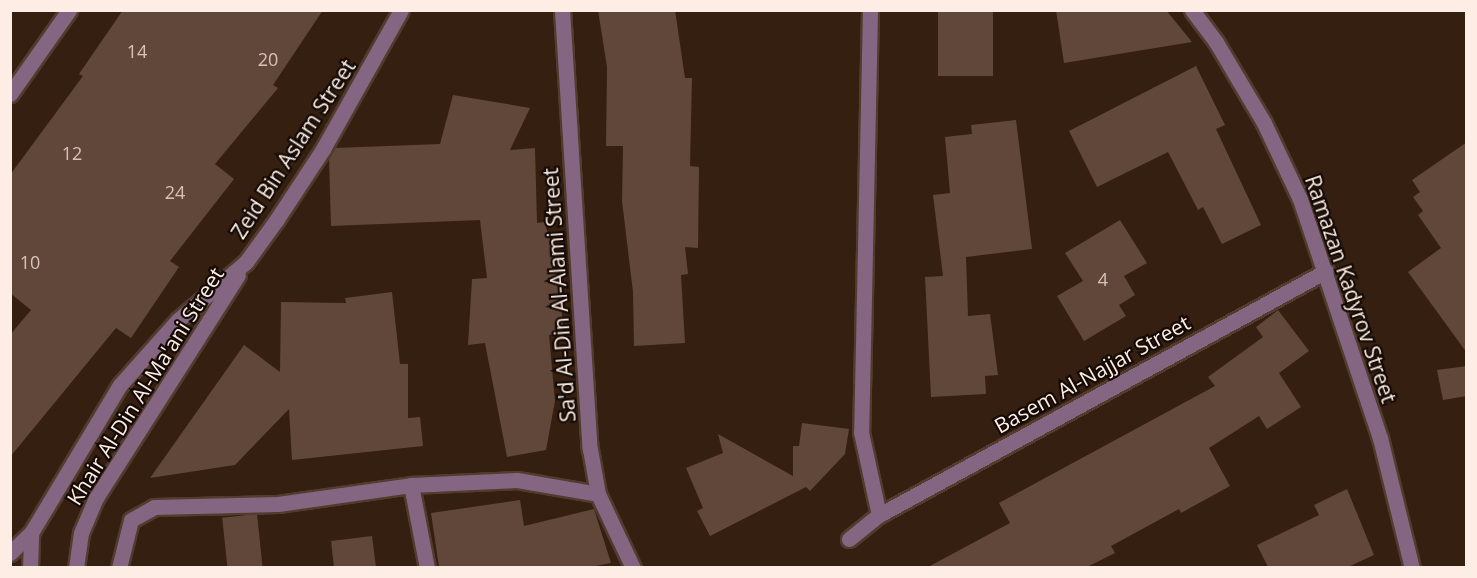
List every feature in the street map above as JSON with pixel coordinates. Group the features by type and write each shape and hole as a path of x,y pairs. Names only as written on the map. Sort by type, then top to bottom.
{"street":[{"path":"10,94 69,10"},
{"name":"Zeid Bin Aslam Street","path":"10,553 32,533 120,385 178,320 246,262 323,149 401,10"},
{"name":"Sa'd Al-Din Al-Alami Street","path":"562,10 590,449 598,494 633,567"},
{"path":"870,10 861,432 879,515"},
{"name":"Ramazan Kadyrov Street","path":"1192,10 1216,42 1264,123 1300,199 1326,271 1380,438 1412,567"},
{"name":"Khair Al-Din Al-Ma'ani Street","path":"76,567 81,533 96,498 246,262"},
{"name":"Basem Al-Najjar Street","path":"849,539 879,515 1326,271"},
{"path":"119,567 131,520 154,507 278,504 411,485 517,480 598,494"},
{"path":"411,485 427,567"},
{"path":"30,567 32,533"}],"building":[{"path":"123,10 323,10 273,85 278,88 215,164 234,179 170,261 179,267 131,338 116,328 10,457 10,335 31,310 10,293 10,175 83,76 79,74"},
{"path":"598,10 675,10 685,78 692,78 690,166 699,167 698,248 685,247 688,274 681,275 685,343 634,346 633,292 622,201 623,146 606,146 607,67"},
{"path":"938,10 993,10 993,76 938,76"},
{"path":"1056,10 1166,10 1192,42 1064,63"},
{"path":"1196,66 1225,125 1216,129 1261,225 1222,244 1203,207 1198,210 1168,152 1097,187 1069,131"},
{"path":"453,95 530,108 510,150 535,148 537,223 544,222 554,250 564,332 549,335 555,401 546,450 507,457 485,343 468,345 472,279 487,278 480,220 331,226 329,158 335,148 440,144"},
{"path":"1016,120 1032,249 966,257 968,316 990,314 998,375 985,376 986,394 931,397 925,277 943,276 933,195 950,193 945,137 972,134 971,125"},
{"path":"1467,142 1467,353 1408,272 1441,248 1418,215 1423,211 1413,197 1420,192 1412,180"},
{"path":"1120,220 1147,263 1124,276 1135,295 1119,305 1126,316 1084,341 1057,296 1083,281 1065,253"},
{"path":"392,292 400,364 408,364 408,418 420,417 423,446 292,460 289,409 235,465 150,478 244,345 280,372 281,302 346,303 345,298"},
{"path":"1278,310 1309,351 1279,373 1301,407 1267,429 1259,416 1209,448 1230,486 1181,513 1179,509 1111,546 1115,553 1087,567 928,567 1010,523 999,503 1215,386 1208,377 1263,337 1256,327"},
{"path":"1467,366 1467,396 1443,400 1437,370"},
{"path":"802,423 849,429 845,454 810,491 806,487 710,536 697,511 703,508 686,468 723,453 718,434 793,476 793,446 799,446"},
{"path":"1347,489 1374,555 1348,567 1268,567 1257,545 1319,515 1314,505"},
{"path":"520,500 524,526 594,509 611,563 590,567 439,567 431,513"},
{"path":"257,514 263,567 227,568 222,518"},
{"path":"372,536 376,567 334,567 331,541"}]}
